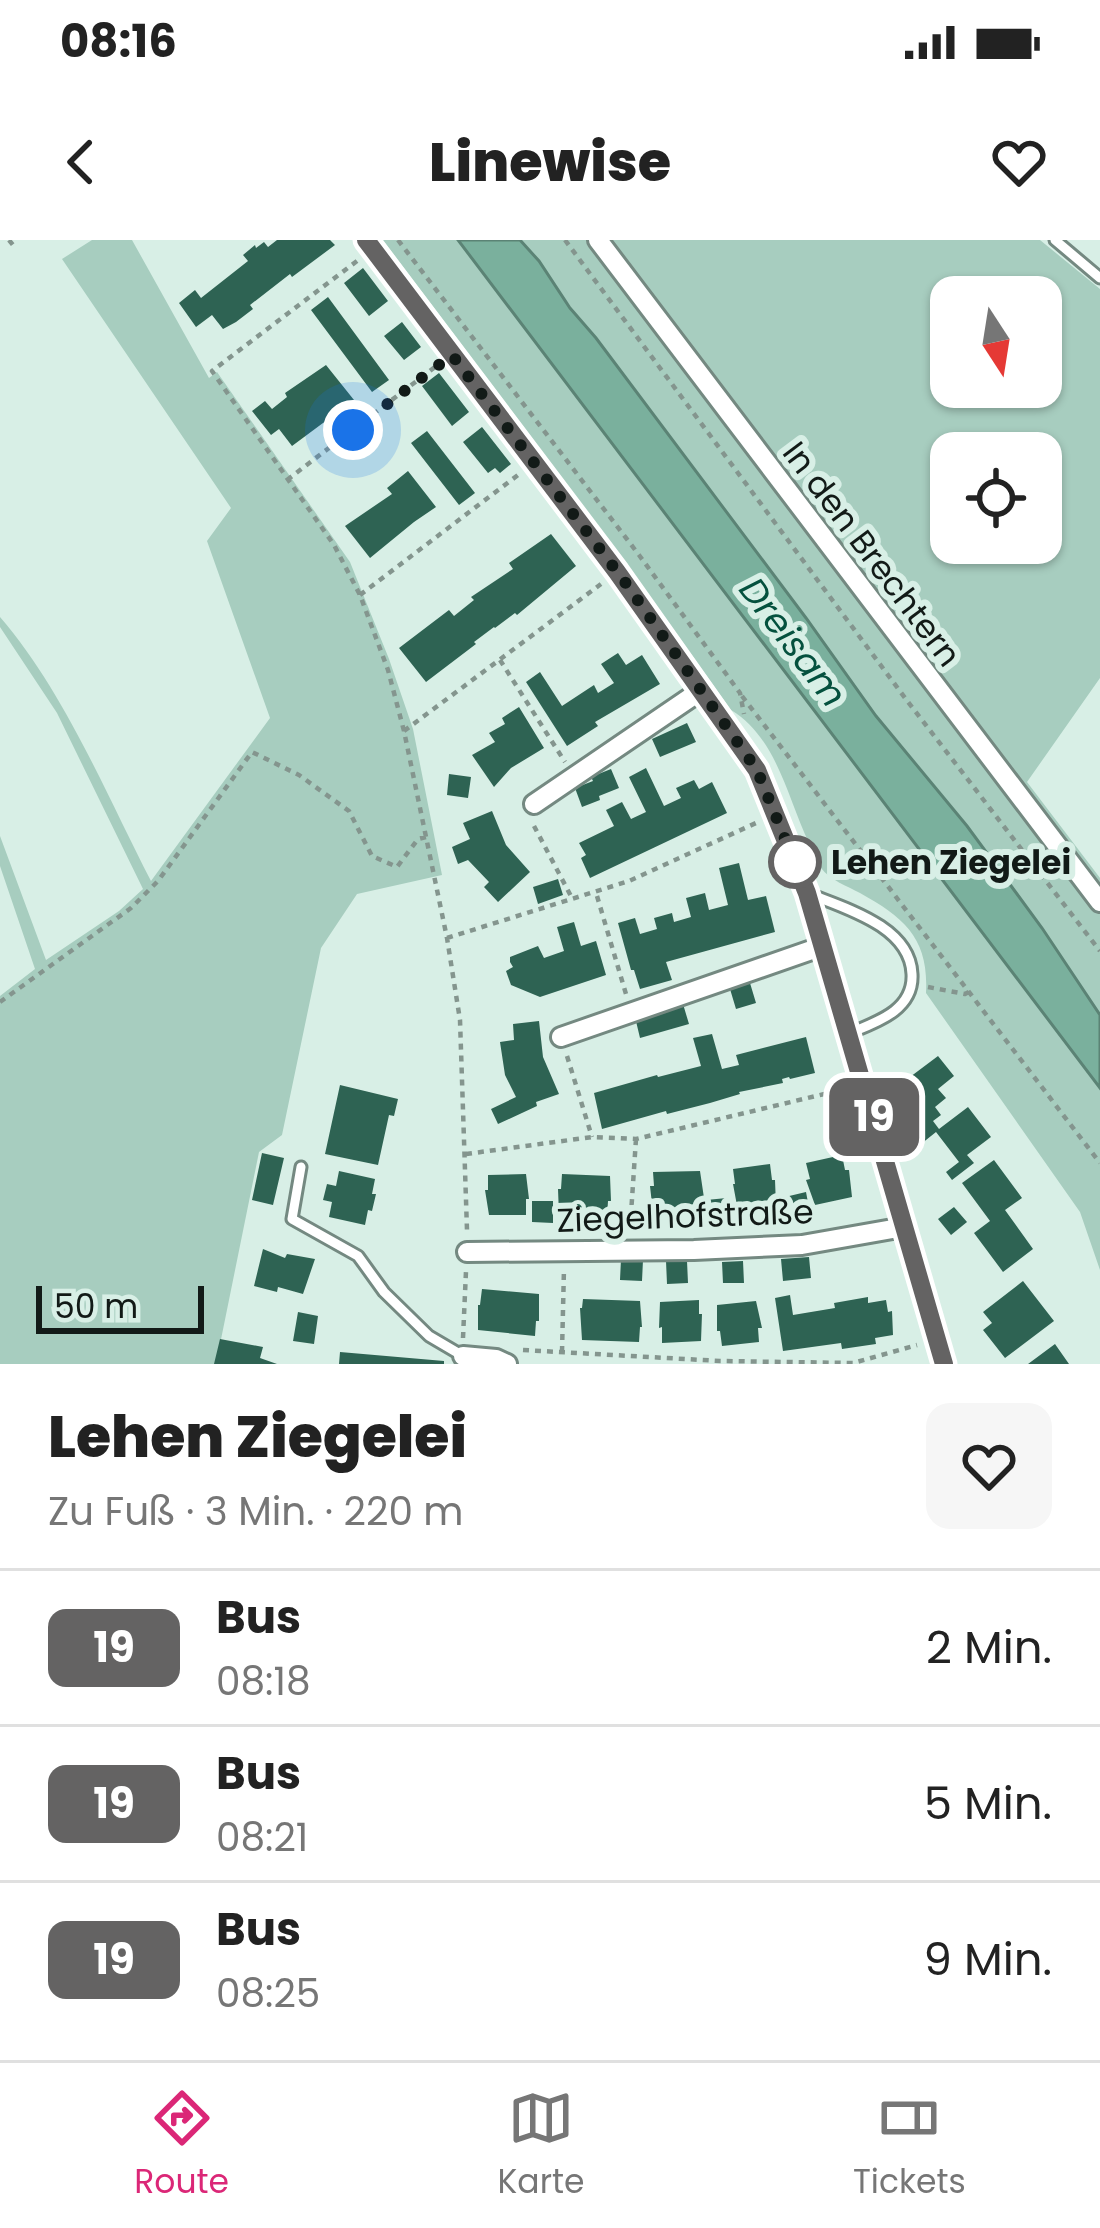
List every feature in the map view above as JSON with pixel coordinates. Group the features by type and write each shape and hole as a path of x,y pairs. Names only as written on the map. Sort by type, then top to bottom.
{"street":[{"name":"In den Brechtern","path":"598,240 1100,902"},
{"path":"370,244 617,572 757,770 807,893 944,1364"},
{"path":"534,804 700,691"},
{"path":"561,1037 823,946"},
{"name":"Ziegelhofstraße","path":"467,1252 802,1245 904,1227"},
{"path":"463,1355 514,1357"}],"lane":[{"path":"1055,240 1100,278"},
{"path":"807,893 861,915 897,939 912,964 913,983 904,1004 885,1019 850,1034"},
{"path":"301,1167 292,1219 358,1256 383,1292 428,1336 463,1355"}],"path":[{"path":"10,240 16,249"},
{"path":"398,240 1100,1163"},
{"path":"565,240 798,556 1100,951"},
{"path":"370,244 212,371 334,545 360,596 388,670 404,731 460,1020 467,1252 463,1355"},
{"path":"287,480 473,338"},
{"path":"360,596 556,446"},
{"path":"404,731 639,555"},
{"path":"500,660 574,777"},
{"path":"740,693 748,732"},
{"path":"0,1002 131,908 158,881 253,752 299,776 349,811 372,856 397,867 418,839 426,837"},
{"path":"534,804 532,823 573,900"},
{"path":"447,938 629,881 776,814"},
{"path":"596,893 631,1011"},
{"path":"913,983 969,992"},
{"path":"561,1037 592,1137"},
{"path":"466,1154 592,1137 636,1138 864,1084"},
{"path":"629,1250 636,1138"},
{"path":"562,1352 565,1251"},
{"path":"514,1357 562,1352 622,1360 853,1363 937,1340"}],"shaded area":[{"path":"92,240 132,240 209,378 217,372 350,562 413,729 442,875 357,894 321,948 282,1135 259,1152 216,1364 0,1364 0,996 35,969 0,866 0,836 46,960 143,889 57,713 0,627 0,617 64,710 151,881 270,718 207,541 231,508 62,259"},
{"path":"383,240 458,240 1100,1088 1100,1270 1080,1212 926,993 923,958 911,932 890,912 821,868 760,736 731,710"},
{"path":"520,240 1040,240 1100,289 1100,678 1027,782 1100,878 1100,1015 967,826 876,716"}],"water":[{"name":"Dreisam","path":"458,240 520,240 539,261 876,716 967,826 1100,1015 1100,1088"}],"building":[{"path":"277,240 330,240 335,245 250,305 253,309 236,322 223,329 212,315 196,327 179,303 195,290 201,298 248,261 243,255 255,245 264,242 268,247"},
{"path":"363,268 388,301 369,316 344,283"},
{"path":"328,297 389,380 372,392 311,310"},
{"path":"402,322 421,347 404,360 384,336"},
{"path":"326,365 354,400 292,446 279,429 271,435 252,411 265,401 272,409 287,397 285,393"},
{"path":"439,373 469,412 452,426 422,386"},
{"path":"482,427 511,464 500,473 495,468 488,473 463,442"},
{"path":"427,431 475,493 459,505 411,443"},
{"path":"408,471 436,507 370,558 345,526 392,494 387,488"},
{"path":"551,534 576,566 426,682 399,648 449,610 454,616 474,600 471,597 513,569 509,563"},
{"path":"618,653 626,665 642,655 660,684 595,722 598,726 567,746 526,682 540,672 562,706 594,685 598,693 614,683 601,664"},
{"path":"519,707 544,748 511,768 494,787 472,755 495,742 489,733 505,724 502,718"},
{"path":"687,723 696,742 660,757 652,739"},
{"path":"646,768 664,806 681,798 676,788 694,780 699,789 712,782 727,813 590,878 579,843 614,826 606,810 622,802 631,819 646,812 629,777"},
{"path":"611,769 619,788 582,807 575,788"},
{"path":"449,774 471,777 468,798 447,795"},
{"path":"492,811 506,845 530,872 498,902 484,887 489,882 468,860 458,864 452,847 470,839 463,823"},
{"path":"739,863 748,900 766,896 775,932 666,962 672,980 640,989 618,923 635,918 640,934 657,929 654,918 672,913 674,922 691,917 686,898 705,893 709,910 728,905 719,868"},
{"path":"558,879 563,895 538,904 533,887"},
{"path":"574,922 581,946 596,941 606,975 540,997 511,985 506,971 513,967 510,957 538,946 544,958 564,951 557,927"},
{"path":"750,983 756,1003 736,1009 730,989"},
{"path":"683,1004 689,1024 640,1038 635,1017"},
{"path":"539,1021 543,1057 559,1094 498,1124 491,1109 516,1097 505,1075 500,1042 514,1040 513,1024"},
{"path":"712,1034 722,1069 739,1065 736,1055 806,1037 815,1073 602,1129 594,1093 701,1066 693,1038"},
{"path":"938,1056 954,1076 938,1089 946,1098 935,1107 941,1115 933,1121 939,1129 968,1107 991,1137 967,1155 974,1163 952,1180 946,1172 959,1162 936,1132 921,1144 908,1128 915,1122 900,1102 914,1091 906,1080"},
{"path":"340,1085 398,1099 394,1116 389,1115 378,1165 325,1154"},
{"path":"262,1153 284,1158 273,1205 252,1200"},
{"path":"842,1155 852,1197 815,1205 806,1163"},
{"path":"994,1160 1022,1198 1005,1210 1033,1249 1003,1272 974,1233 990,1221 962,1183"},
{"path":"770,1164 776,1206 738,1211 733,1169"},
{"path":"339,1171 375,1179 372,1194 376,1194 365,1225 329,1217 332,1202 323,1200 327,1184 336,1186"},
{"path":"700,1171 704,1198 700,1198 700,1212 653,1213 653,1172"},
{"path":"526,1174 526,1215 489,1215 488,1175"},
{"path":"562,1174 610,1176 607,1217 559,1215"},
{"path":"806,1192 810,1213 789,1217 785,1197"},
{"path":"727,1198 728,1219 707,1220 706,1200"},
{"path":"532,1201 553,1201 553,1223 532,1222"},
{"path":"954,1207 967,1222 951,1235 938,1219"},
{"path":"263,1249 285,1258 287,1254 315,1259 303,1294 254,1286"},
{"path":"809,1257 811,1278 783,1281 781,1259"},
{"path":"621,1259 643,1260 642,1281 620,1280"},
{"path":"666,1261 687,1261 688,1283 667,1284"},
{"path":"743,1261 744,1283 723,1283 722,1262"},
{"path":"1023,1281 1054,1321 1005,1358 983,1330 992,1323 983,1312"},
{"path":"482,1289 539,1294 535,1336 478,1330"},
{"path":"790,1295 793,1315 868,1297 868,1303 886,1300 888,1312 892,1311 893,1335 875,1338 876,1344 842,1349 841,1343 783,1351 775,1298"},
{"path":"583,1299 640,1301 639,1342 582,1340"},
{"path":"699,1300 701,1341 662,1343 660,1302"},
{"path":"756,1301 762,1328 758,1328 759,1342 722,1346 717,1305"},
{"path":"298,1312 318,1316 314,1344 293,1341"},
{"path":"220,1339 263,1347 260,1358 277,1364 214,1364"},
{"path":"1055,1344 1069,1364 1028,1364"},
{"path":"340,1352 444,1361 444,1364 339,1364"}],"bus line":[{"name":"19","path":"366,240 617,572 757,770 807,893 944,1364"}],"place":[{"name":"Lehen Ziegelei","path":"795,862"}],"route":[{"path":"353,430 452,355 625,582 757,770 796,866 795,862"}]}
